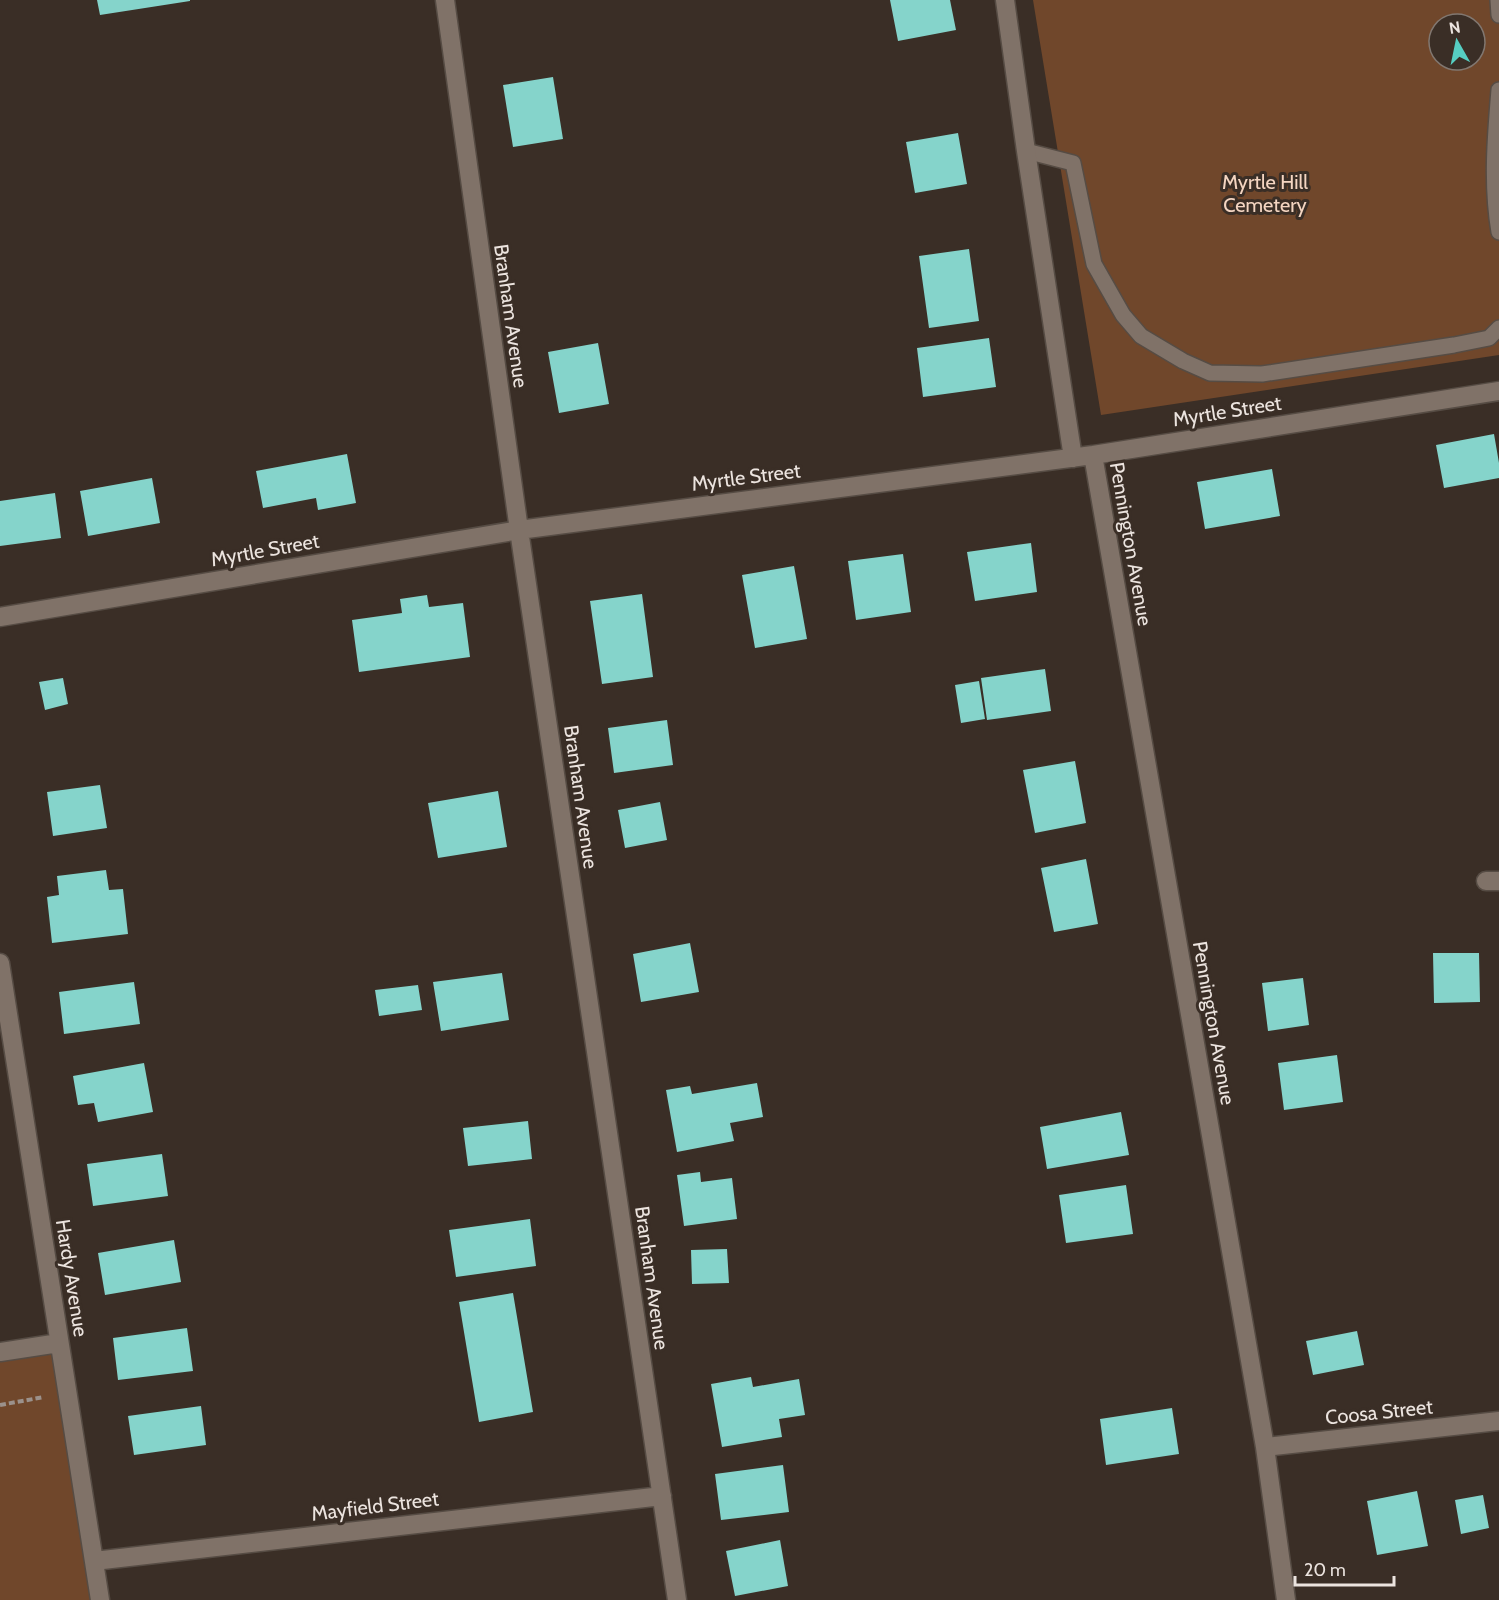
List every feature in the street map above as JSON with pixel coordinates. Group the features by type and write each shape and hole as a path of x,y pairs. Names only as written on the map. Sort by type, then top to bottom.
{"street":[{"name":"Branham Avenue","path":"445,0 519,530 677,1600"},
{"path":"1005,0 1073,458"},
{"name":"Myrtle Street","path":"0,617 519,530 1073,458 1499,391"},
{"name":"Pennington Avenue","path":"1093,455 1265,1448 1286,1600"},
{"name":"Hardy Avenue","path":"0,963 100,1600"},
{"path":"0,1352 59,1343"},
{"name":"Coosa Street","path":"1265,1448 1499,1421"},
{"name":"Mayfield Street","path":"94,1561 662,1496"}],"lane":[{"path":"1498,0 1499,15"},
{"path":"1499,90 1494,148 1495,211 1499,232"},
{"path":"1026,151 1073,163 1094,264 1123,315 1141,336 1183,361 1209,373 1262,374 1454,345 1489,338 1499,328"}],"path":[{"path":"0,1405 67,1393"}],"green space":[{"name":"Myrtle Hill Cemetery","path":"1033,0 1499,0 1499,355 1101,415"},
{"path":"59,1343 100,1600 0,1600 0,1352"}],"building":[{"path":"97,0 190,0 190,1 100,15"},
{"path":"890,0 950,0 956,30 898,41"},
{"path":"553,77 563,139 513,147 503,85"},
{"path":"958,133 967,184 915,193 906,142"},
{"path":"969,249 979,321 929,328 919,256"},
{"path":"989,338 996,387 923,397 917,348"},
{"path":"598,343 609,404 559,413 548,352"},
{"path":"1494,434 1499,478 1444,488 1436,445"},
{"path":"347,454 356,503 318,510 316,498 263,508 256,471"},
{"path":"1272,469 1280,516 1205,529 1197,482"},
{"path":"152,478 160,523 88,536 80,491"},
{"path":"55,493 61,538 0,546 0,501"},
{"path":"1031,543 1037,592 975,601 967,552"},
{"path":"903,554 911,612 856,620 848,561"},
{"path":"794,566 807,639 755,648 742,575"},
{"path":"642,594 653,677 602,684 590,601"},
{"path":"427,595 429,607 463,603 470,657 359,672 352,620 402,613 400,599"},
{"path":"1045,669 1051,711 987,720 981,678"},
{"path":"63,678 68,704 45,710 39,682"},
{"path":"979,681 985,719 961,723 955,685"},
{"path":"667,720 673,765 614,773 608,728"},
{"path":"1075,761 1086,823 1035,833 1023,770"},
{"path":"100,785 107,828 53,836 47,792"},
{"path":"498,791 507,847 438,858 428,803"},
{"path":"660,802 667,840 625,848 618,810"},
{"path":"1086,859 1098,924 1054,932 1041,868"},
{"path":"106,870 109,890 123,889 128,934 52,943 47,897 59,895 57,876"},
{"path":"690,943 699,992 641,1002 633,954"},
{"path":"1433,953 1479,953 1480,1002 1434,1003"},
{"path":"502,973 509,1020 441,1031 433,982"},
{"path":"1303,978 1309,1025 1268,1031 1262,983"},
{"path":"134,982 140,1024 64,1034 59,992"},
{"path":"418,985 422,1010 379,1016 375,990"},
{"path":"1337,1055 1343,1102 1284,1110 1278,1063"},
{"path":"144,1063 153,1112 98,1122 94,1103 78,1105 73,1076"},
{"path":"757,1083 763,1117 730,1123 734,1141 677,1152 666,1090 690,1086 692,1094"},
{"path":"1121,1112 1129,1155 1047,1169 1040,1127"},
{"path":"528,1121 532,1159 468,1166 463,1128"},
{"path":"162,1154 168,1196 93,1206 87,1164"},
{"path":"700,1172 701,1182 732,1178 737,1219 684,1226 677,1175"},
{"path":"1126,1185 1133,1234 1066,1243 1059,1195"},
{"path":"530,1219 536,1266 456,1277 449,1230"},
{"path":"174,1240 181,1282 105,1295 98,1253"},
{"path":"727,1249 729,1283 692,1284 691,1250"},
{"path":"513,1293 533,1412 479,1422 459,1302"},
{"path":"187,1328 193,1371 118,1380 113,1338"},
{"path":"1357,1331 1364,1365 1313,1375 1306,1341"},
{"path":"751,1377 753,1387 799,1379 805,1415 779,1419 782,1437 722,1447 711,1384"},
{"path":"201,1406 206,1445 134,1455 128,1416"},
{"path":"1172,1408 1179,1454 1106,1465 1100,1419"},
{"path":"783,1465 789,1512 721,1520 715,1474"},
{"path":"1417,1491 1428,1546 1377,1555 1367,1501"},
{"path":"1483,1495 1489,1528 1461,1534 1455,1500"},
{"path":"780,1540 788,1586 735,1596 726,1551"}]}
